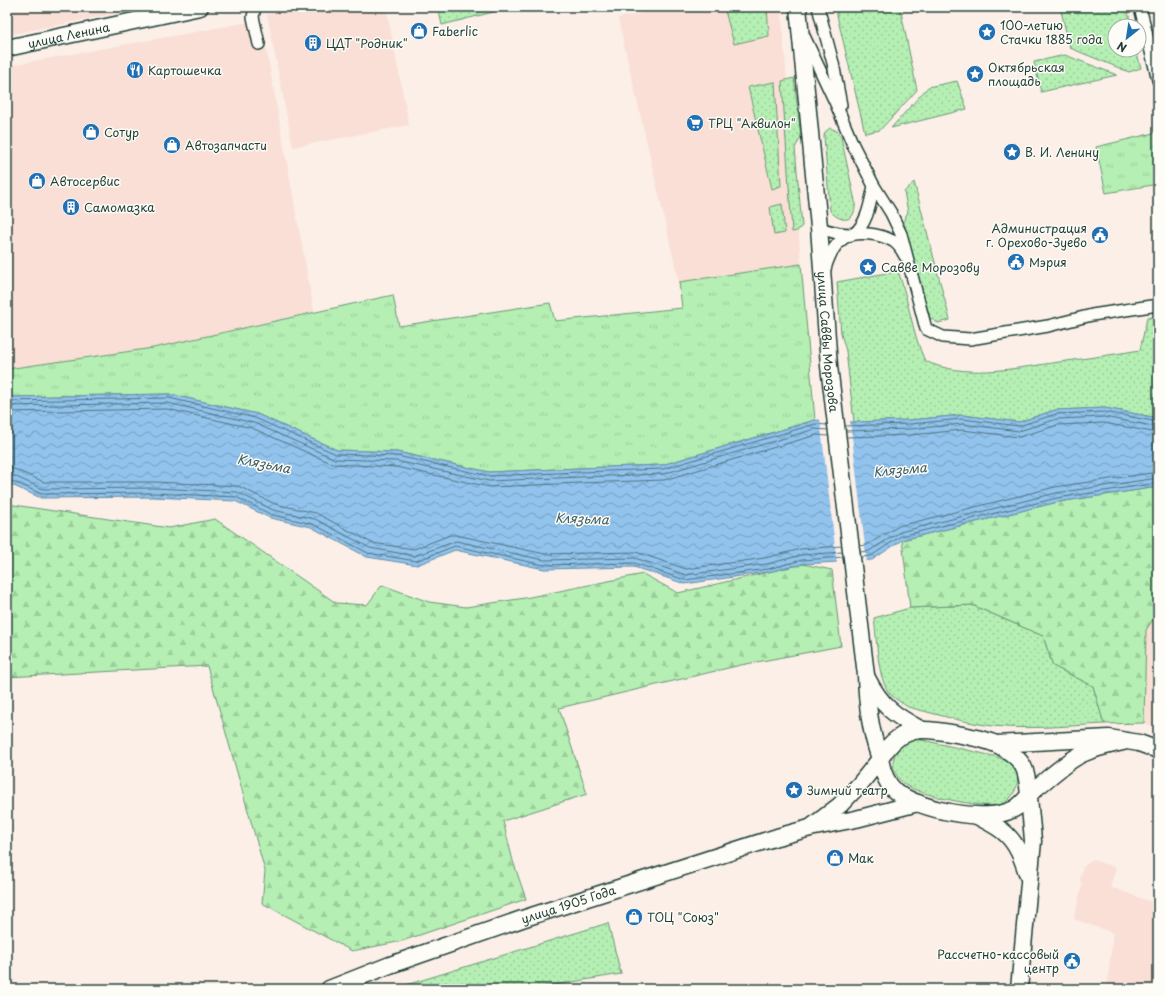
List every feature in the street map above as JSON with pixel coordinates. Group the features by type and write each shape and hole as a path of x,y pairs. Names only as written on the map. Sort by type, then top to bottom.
{"main road":[{"name":"улица Ленина","path":"7,48 200,7"},
{"name":"улица Саввы Морозова","path":"798,7 819,227 828,366 866,675 869,720 884,774 894,790 906,798 918,803"},
{"name":"улица Саввы Морозова","path":"866,675 883,704 900,718 922,730"},
{"path":"810,828 840,805 860,784 889,746 896,739 907,733 922,730 969,737 996,744 1010,752 1024,767 1028,785 1033,841 1019,989"},
{"path":"996,744 1109,738 1123,742 1139,743 1158,750"},
{"path":"977,816 999,814 1010,810 1021,804 1028,794 1082,754 1123,742"},
{"path":"918,803 977,816 999,828 1006,834 1023,859 1029,877"},
{"name":"улица 1905 Года","path":"329,989 390,965 522,919 777,837 810,828 850,821 918,803"}],"street":[{"path":"255,7 253,17 259,44"},
{"path":"818,7 833,63 845,125"},
{"path":"1140,7 1158,80"},
{"path":"800,28 853,145 901,234 926,329 943,337 970,338 1048,326 1092,315 1158,305"},
{"path":"822,286 826,263 830,254 844,238 854,234 860,228 866,215 874,186"},
{"path":"819,227 839,234 870,235 882,237 894,242 902,250 910,266"}],"shaded area":[{"path":"7,7 148,7 7,35"},
{"path":"306,7 386,7 409,125 293,147 267,14"},
{"path":"674,7 781,7 801,264 679,282 618,18"},
{"path":"261,20 314,312 153,348 7,369 7,66"},
{"path":"1158,612 1158,727 1144,723 1146,630"},
{"path":"1093,860 1116,868 1110,887 1154,903 1158,892 1157,989 1107,989 1113,933 1074,919 1082,886 1080,878 1083,867"}],"green space":[{"path":"438,7 513,7 442,25"},
{"path":"724,7 767,7 769,36 734,44"},
{"path":"835,7 900,7 917,90 880,130 865,133"},
{"path":"1060,7 1127,7 1129,18 1107,18 1107,58 1138,58 1141,68 1129,72 1070,48"},
{"path":"1065,55 1117,75 1041,92 1034,62"},
{"path":"794,78 801,137 795,148 802,226 797,231 792,232 782,81"},
{"path":"957,81 967,109 891,128 928,87"},
{"path":"775,82 781,186 772,189 748,87"},
{"path":"830,128 837,131 841,137 855,201 854,213 848,219 840,218 830,211 824,136 825,132"},
{"path":"1158,132 1158,184 1106,193 1096,147"},
{"path":"914,182 950,320 938,323 930,318 904,224 904,219 908,212 904,192"},
{"path":"782,204 785,233 774,235 770,207"},
{"path":"801,264 815,420 662,465 489,472 397,452 337,450 257,414 169,394 7,397 7,369 153,348 393,295 399,326 550,303 555,321 682,308 679,282"},
{"path":"898,271 917,339 925,361 956,370 1004,370 1140,350 1147,318 1158,316 1158,418 1105,408 1055,410 1019,422 962,415 910,420 854,422 846,351 841,334 837,282"},
{"path":"1158,487 1158,612 1146,630 1144,723 1104,724 1093,686 1053,666 1043,636 972,605 910,608 902,540 1058,502"},
{"path":"7,504 169,528 215,519 336,603 367,605 382,585 429,602 466,607 525,598 643,574 678,593 803,564 832,570 841,646 741,665 559,708 587,794 503,821 513,861 526,899 402,941 352,951 262,903 265,871 207,666 7,677"},
{"path":"972,605 1043,636 1053,666 1093,686 1104,724 1041,727 994,726 979,724 908,707 892,696 882,679 874,618 910,608"},
{"path":"914,739 998,757 1010,763 1014,767 1017,774 1017,786 1015,791 1008,800 998,805 978,805 950,800 911,788 904,784 898,777 894,769 893,759 900,748"},
{"path":"608,923 621,974 530,989 393,989"}],"water":[{"name":"Клязьма","path":"169,394 257,414 337,450 397,452 489,472 662,465 815,420 854,422 910,420 962,415 1019,422 1055,410 1105,408 1158,418 1158,487 1058,502 902,540 872,560 803,564 768,572 685,584 634,567 544,569 455,550 417,565 367,557 311,527 270,518 235,501 154,497 41,498 7,483 7,397"}],"pier":[{"path":"820,419 850,420 867,563 837,564"}],"place":[{"name":"Faberlic","path":"419,31"},
{"name":"100-летию Стачки 1885 года","path":"987,32"},
{"name":"ЦДТ \"Родник\"","path":"313,43"},
{"name":"Картошечка","path":"135,70"},
{"name":"Октябрьская площадь","path":"975,74"},
{"name":"ТРЦ \"Аквилон\"","path":"695,123"},
{"name":"Сотур","path":"91,132"},
{"name":"Автозапчасти","path":"172,145"},
{"name":"В. И. Ленину","path":"1012,152"},
{"name":"Автосервис","path":"37,181"},
{"name":"Самомазка","path":"71,207"},
{"name":"Администрация г. Орехово-Зуево","path":"1100,235"},
{"name":"Мэрия","path":"1016,262"},
{"name":"Савве Морозову","path":"868,267"},
{"name":"Зимний театр","path":"794,790"},
{"name":"Мак","path":"835,858"},
{"name":"ТОЦ \"Союз\"","path":"634,917"},
{"name":"Рассчетно-кассовый центр","path":"1072,961"}]}
